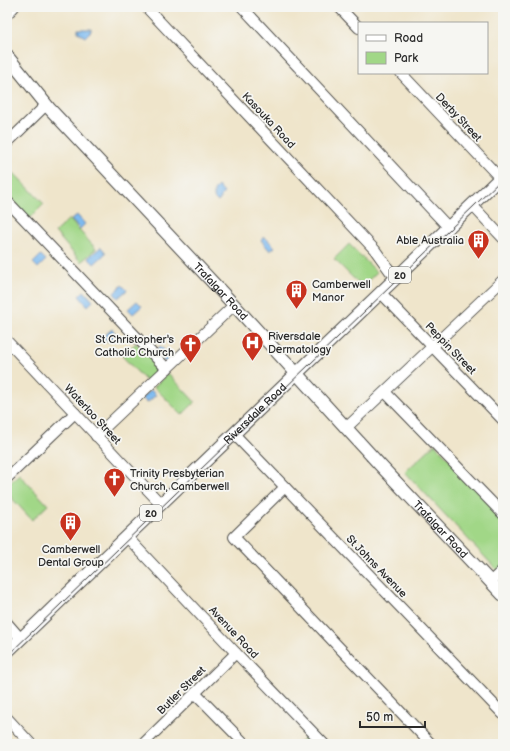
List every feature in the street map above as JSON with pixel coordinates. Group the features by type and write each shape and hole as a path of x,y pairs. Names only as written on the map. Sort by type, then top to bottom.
{"main road":[{"name":"Trafalgar Road","path":"7,56 46,104 234,305 380,465 503,595"},
{"name":"Riversdale Road","path":"7,652 502,177"}],"street":[{"path":"7,14 14,7"},
{"name":"Kasouka Road","path":"146,7 375,250 390,271 399,275"},
{"path":"242,7 449,228"},
{"path":"339,7 358,27"},
{"name":"Derby Street","path":"402,74 502,177"},
{"path":"7,143 46,104"},
{"path":"7,201 167,369"},
{"path":"472,205 503,238"},
{"path":"346,428 503,280"},
{"name":"Peppin Street","path":"381,293 503,420"},
{"path":"96,436 234,305"},
{"name":"Waterloo Street","path":"7,341 161,504"},
{"path":"385,392 503,514"},
{"path":"7,478 75,413"},
{"name":"St Johns Avenue","path":"234,434 503,714"},
{"path":"285,487 234,537 430,744"},
{"name":"Avenue Road","path":"127,537 324,744"},
{"path":"490,582 503,570"},
{"path":"7,623 21,639"},
{"name":"Butler Street","path":"143,744 236,653"},
{"path":"195,693 245,744"},
{"path":"7,718 31,744"}],"green space":[{"path":"14,173 44,204 29,219 7,196 7,180"},
{"path":"69,219 96,249 81,262 55,232"},
{"path":"349,244 377,272 362,287 334,259"},
{"path":"136,343 161,369 147,382 122,356"},
{"path":"168,373 195,402 182,415 154,387"},
{"path":"435,444 503,516 503,566 498,571 405,472"},
{"path":"19,474 48,505 32,520 7,493 7,485"},
{"path":"306,736 314,744 298,744"}],"water":[{"path":"78,29 91,29 91,31 85,37 78,32"},
{"path":"218,186 224,193 218,202 214,198 214,191"},
{"path":"77,215 85,224 80,229 71,220"},
{"path":"265,237 275,247 270,251 261,240"},
{"path":"101,247 106,253 94,264 88,258"},
{"path":"41,255 46,260 38,268 33,263"},
{"path":"122,285 127,290 118,298 114,293"},
{"path":"84,291 93,301 88,306 79,296"},
{"path":"137,301 142,306 133,314 128,309"},
{"path":"112,329 116,334 108,342 103,337"},
{"path":"160,346 172,358 166,363 155,351"},
{"path":"151,390 156,395 147,403 142,398"}],"tram line":[{"path":"7,656 503,178"}],"place":[{"name":"Able Australia","path":"479,260"},
{"name":"Camberwell Manor","path":"296,310"},
{"name":"Riversdale Dermatology","path":"252,362"},
{"name":"St Christopher's Catholic Church","path":"190,364"},
{"name":"Trinity Presbyterian Church, Camberwell","path":"114,498"},
{"name":"Camberwell Dental Group","path":"71,542"}]}
